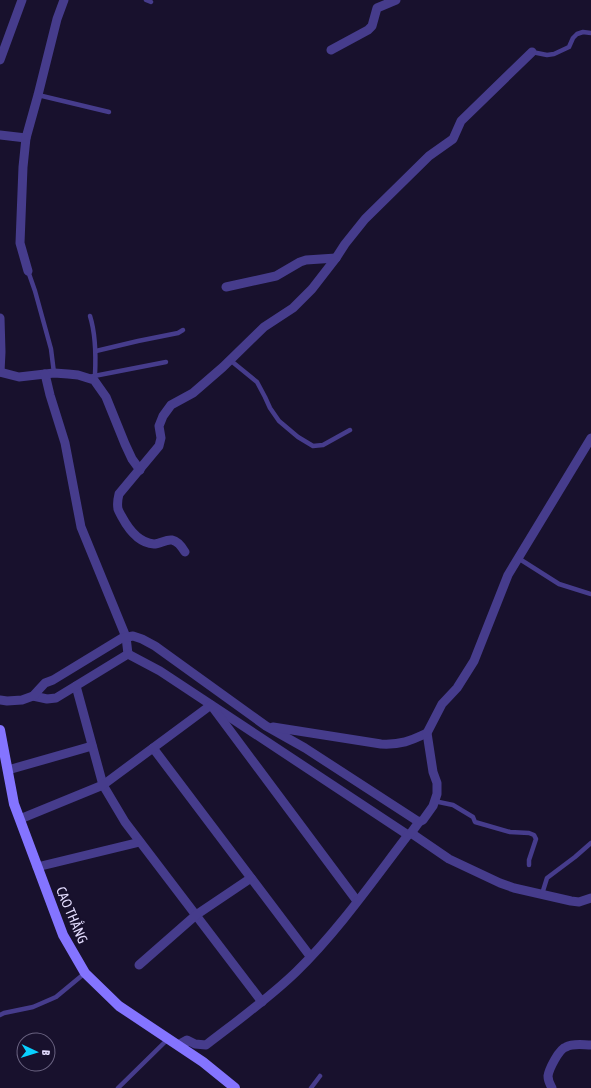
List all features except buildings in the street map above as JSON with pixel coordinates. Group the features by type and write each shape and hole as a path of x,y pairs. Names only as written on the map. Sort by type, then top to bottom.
{"main road":[{"name":"CAO THẮNG","path":"0,730 14,804 63,935 85,973 119,1006 203,1062 235,1088"}],"street":[{"path":"0,60 22,0"},
{"path":"28,271 20,243 26,138 57,19 64,0"},
{"path":"331,50 368,30 372,26 377,8 396,0"},
{"path":"185,552 179,544 172,540 166,540 156,544 146,543 138,538 125,523 118,509 119,494 159,446 162,438 159,426 163,416 171,405 193,393 264,327 293,308 312,288 365,219 429,156 453,139 461,121 532,52"},
{"path":"0,135 26,138"},
{"path":"226,287 276,276 306,260 336,258"},
{"path":"0,318 0,372 19,377 49,374 78,375 94,380 106,397 125,444 132,459 140,470"},
{"path":"49,374 50,395 65,443 80,527 126,637 128,654"},
{"path":"178,1045 188,1040 195,1044 206,1045 262,1002 296,972 326,940 409,834 428,813 437,794 427,733 442,704 457,688 474,661 508,575 591,438"},
{"path":"0,700 22,700 33,696 45,683 53,680 122,638 133,636 155,646 266,726 305,748 419,822"},
{"path":"33,696 47,699 56,698 128,654"},
{"path":"128,654 160,671 409,834 449,858 500,883 514,888 571,901 579,902 591,898"},
{"path":"76,686 103,785 125,822 262,1002"},
{"path":"20,819 103,785 211,705"},
{"path":"211,705 357,901"},
{"path":"266,726 386,744 410,741 427,733"},
{"path":"8,770 92,746"},
{"path":"153,748 310,956"},
{"path":"38,866 140,842"},
{"path":"139,965 196,915 251,878"},
{"path":"552,1088 548,1080 549,1071 560,1051 564,1047 573,1045 591,1045"}],"lane":[{"path":"146,0 151,2"},
{"path":"532,52 539,54 554,54 569,47 573,38 577,34 583,32 591,33"},
{"path":"38,95 109,112"},
{"path":"28,271 51,349 49,374"},
{"path":"90,316 96,351 96,375"},
{"path":"96,351 178,333 183,330"},
{"path":"230,360 257,382 270,408 279,421 298,437 313,446 323,445 350,430"},
{"path":"85,377 166,362"},
{"path":"518,558 559,584 591,594"},
{"path":"434,801 453,805 473,817 475,822 510,832 529,833 534,835 536,839 529,860 529,865"},
{"path":"542,894 547,878 591,843"},
{"path":"0,1015 33,1006 56,997 85,973"},
{"path":"118,1088 168,1039"},
{"path":"311,1088 320,1076"}]}
